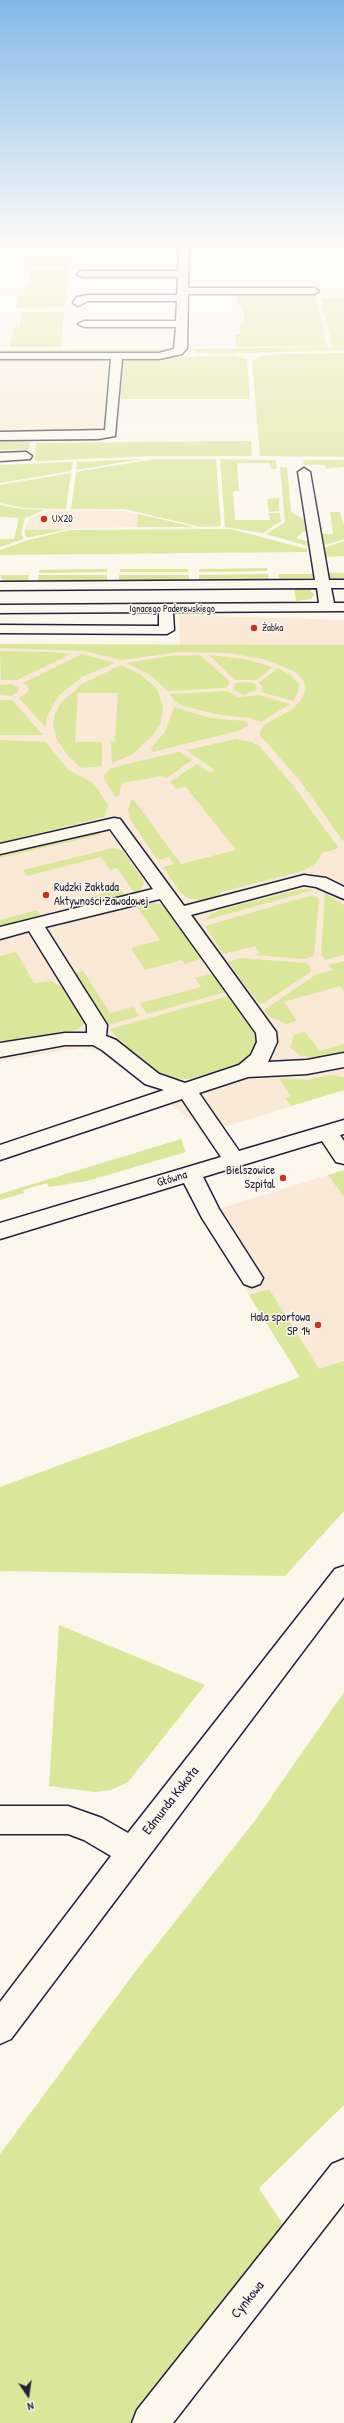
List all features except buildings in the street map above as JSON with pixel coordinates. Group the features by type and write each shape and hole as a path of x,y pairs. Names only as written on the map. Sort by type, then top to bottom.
{"street":[{"path":"0,436 98,435 111,433 118,358"},
{"path":"0,457 26,456"},
{"path":"304,472 327,607"},
{"path":"0,586 344,584"},
{"name":"Ignacego Paderewskiego","path":"0,608 166,609 344,607"},
{"path":"0,629 166,630 166,609"},
{"path":"0,849 114,823 266,1032 267,1042 262,1055 256,1063 246,1070 0,1153"},
{"path":"178,913 304,880 320,882 344,894"},
{"path":"0,933 164,892"},
{"path":"34,925 96,1025 96,1039"},
{"path":"0,1050 66,1039 96,1039 109,1045 152,1079 187,1091 234,1160"},
{"path":"246,1070 307,1067 344,1060"},
{"path":"335,1129 344,1157"},
{"name":"Główna","path":"0,1231 335,1129"},
{"path":"190,1173 210,1212 252,1278"},
{"name":"Edmunda Kokota","path":"0,2028 132,1852 344,1577"},
{"path":"0,1820 68,1820 92,1828 132,1852"},
{"name":"Cynkowa","path":"150,2423 344,2176"}],"shaded area":[{"path":"0,359 114,359 107,441 0,442"},
{"path":"50,510 124,511 138,514 137,527 25,530 29,518"},
{"path":"179,615 344,620 344,1090 201,1134 196,1123 99,1051 81,1048 0,1061 0,644 180,645"},
{"path":"344,1170 344,1447 199,1215"}],"green space":[{"path":"257,358 344,358 344,457 260,456 252,361"},
{"path":"122,359 247,359 250,399 121,399"},
{"path":"251,441 252,456 155,456 35,461 36,443"},
{"path":"0,442 30,442 29,450 0,450"},
{"path":"142,459 76,470 77,462"},
{"path":"155,459 216,459 221,526 201,527 125,509 71,509 76,472"},
{"path":"220,459 276,460 277,469 271,469 270,463 237,463 239,491 233,491 235,520 270,520 269,513 280,513 281,521 263,533 225,527"},
{"path":"303,460 344,460 344,467 325,469 325,465 304,465"},
{"path":"73,462 71,471 0,483 0,465"},
{"path":"280,467 287,467 291,512 305,520 306,532 304,531 296,538 310,542 311,547 266,534 285,522"},
{"path":"71,473 66,509 25,508 0,503 0,485"},
{"path":"279,498 279,511 269,512 267,499"},
{"path":"0,505 22,509 44,510 25,518 21,534 24,539 0,547 0,539 14,539 19,518 0,517"},
{"path":"330,512 340,512 344,526 344,539 318,547 317,534 333,534"},
{"path":"138,514 195,527 137,527"},
{"path":"68,529 27,538 25,535 25,530"},
{"path":"230,529 307,549 308,552 0,555 0,550 28,540 70,530"},
{"path":"344,541 344,556 324,557 327,573 344,573 344,581 334,580 326,577 318,550"},
{"path":"267,568 267,571 199,572 199,569"},
{"path":"107,569 107,572 39,573 39,570"},
{"path":"120,569 188,569 188,572 120,572"},
{"path":"268,574 269,580 199,581 199,575"},
{"path":"278,574 316,574 315,579 313,580 279,580"},
{"path":"0,575 29,575 28,582 4,582"},
{"path":"38,575 107,575 107,581 38,582"},
{"path":"119,575 189,575 189,581 119,581"},
{"path":"294,588 310,590 314,595 311,599 296,601"},
{"path":"0,644 344,645 343,841 301,782 259,734 264,725 291,710 301,700 306,690 304,681 294,671 263,659 228,653 179,652 122,660 85,651 0,648"},
{"path":"0,651 71,654 17,680 1,680"},
{"path":"82,654 115,663 82,677 59,695 47,716 46,728 19,698 28,692 29,688 23,683"},
{"path":"200,655 230,682 226,688 168,691 150,675 127,663 168,656"},
{"path":"209,655 245,659 273,667 256,680 235,680"},
{"path":"121,665 140,674 157,689 163,706 160,725 152,736 133,754 112,763 111,742 115,741 118,693 78,693 75,742 102,742 102,766 81,768 68,756 56,738 53,724 55,714 60,704 82,684"},
{"path":"278,668 292,676 299,684 298,693 293,701 261,692 263,687 259,683"},
{"path":"248,682 255,684 257,690 244,695 233,689 236,683"},
{"path":"11,684 19,688 17,693 11,696 0,695 0,685"},
{"path":"227,691 238,697 259,695 290,704 261,722 250,718 220,715 186,707 177,703 169,694"},
{"path":"0,700 12,700 43,735 0,735"},
{"path":"174,707 210,718 245,721 249,725 238,731 153,752 151,748 165,732"},
{"path":"236,739 252,742 259,746 292,784 338,847 334,850 323,852 316,863 303,871 221,892 217,898 200,900 188,898 181,893 163,867 174,864 169,857 158,860 131,821 128,810 131,800 134,800 181,864 236,850 186,787 176,789 170,782 197,764 210,773 215,770 186,750"},
{"path":"0,740 46,742 68,770 92,782 99,791 108,805 104,817 0,843"},
{"path":"179,752 192,760 167,778 162,776 122,783 119,796 115,797 103,776 110,769"},
{"path":"93,830 103,831 99,835 0,858 0,851"},
{"path":"114,848 122,850 144,882 140,891 135,894 117,868 110,870 101,857 27,876 23,870"},
{"path":"121,889 125,896 67,911 66,910 72,908 68,902"},
{"path":"302,889 314,890 206,920 211,914 222,909"},
{"path":"325,893 344,905 344,955 325,960 321,955"},
{"path":"309,896 317,897 319,900 314,956 304,959 254,955 260,953 255,946 223,954 205,926"},
{"path":"148,903 164,904 205,957 185,964 182,960 145,970 131,948 160,940 137,907"},
{"path":"37,910 42,917 0,928 0,920"},
{"path":"16,952 34,983 51,981 63,987 83,1017 85,1023 73,1031 14,1043 0,1040 0,956"},
{"path":"241,958 307,963 312,971 264,1003 259,1004 228,962"},
{"path":"344,961 344,992 340,986 284,1002 297,1021 286,1024 268,1016 264,1010 315,975 333,970 329,965"},
{"path":"83,971 110,1013 134,1007 139,1016 108,1025 75,973"},
{"path":"216,973 229,991 147,1014 140,1003 201,987 195,978"},
{"path":"232,995 260,1036 260,1052 242,1065 189,1079 173,1079 150,1068 128,1050 110,1029"},
{"path":"305,1032 320,1051 344,1044 344,1053 324,1058 300,1056 290,1047 294,1035"},
{"path":"330,1075 344,1077 344,1090 291,1106 285,1098 291,1096 279,1078 307,1080"},
{"path":"181,1139 186,1152 87,1181 49,1187 47,1183 23,1190 24,1193 0,1200 0,1194"},
{"path":"344,1170 344,1197 328,1175"},
{"path":"269,1289 319,1369 344,1361 344,1511 285,1576 0,1571 0,1487 300,1377 249,1295"},
{"path":"59,1625 205,1685 128,1782 111,1790 94,1792 49,1786"},
{"path":"344,1692 344,2105 259,2188 283,2224 276,2242 131,2423 0,2423 0,2154 135,1972 254,1822"}],"place":[{"name":"UX20","path":"44,519"},
{"name":"Żabka","path":"254,628"},
{"name":"Rudzki Zakłada Aktywności Zawodowej","path":"46,895"},
{"name":"Bielszowice Szpital","path":"283,1178"},
{"name":"Hala sportowa SP 14","path":"318,1325"}]}
